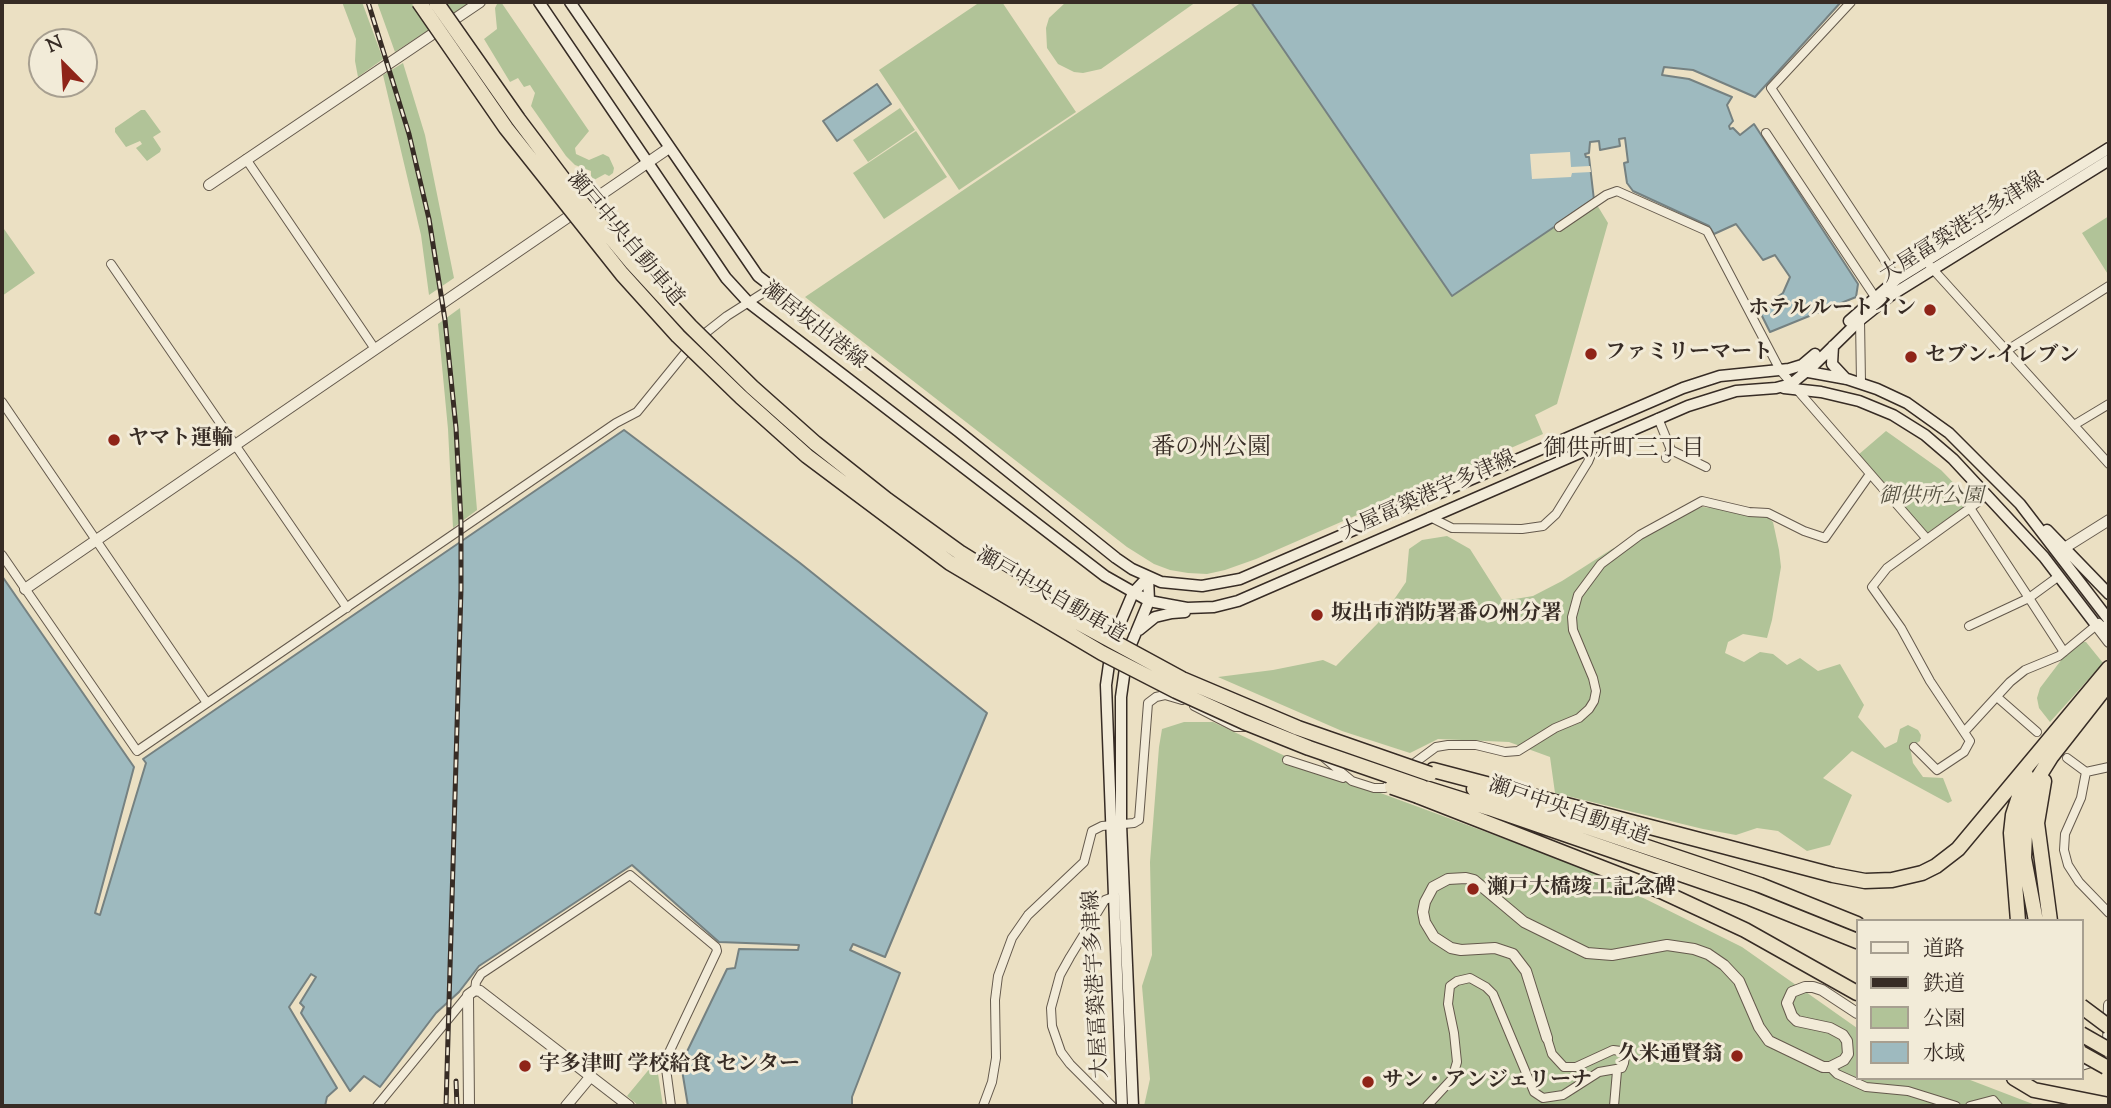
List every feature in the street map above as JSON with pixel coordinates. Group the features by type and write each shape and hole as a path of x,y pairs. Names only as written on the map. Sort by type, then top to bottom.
{"highway":[{"name":"瀬戸中央自動車道","path":"419,2 506,128 622,274 696,353 807,456 950,563 1024,609 1164,685 1337,767 1489,808 1750,898 1856,941"},
{"name":"瀬戸中央自動車道","path":"436,2 573,192 632,263 690,326 752,387 815,443 959,552 1033,598 1182,679 1259,713 1760,885 1856,924"},
{"path":"2036,919 2024,858 2026,808 2036,781 2108,675"},
{"path":"1431,772 1833,875 1879,881 1907,878 1922,873 1947,858 1977,828 2034,758 2108,675"},
{"path":"2050,919 2037,823 2038,804 2051,757"},
{"path":"2018,919 2011,851 2012,824 2020,788 2034,758"},
{"path":"1420,791 1661,891 1745,930 1856,992"},
{"path":"2083,1008 2109,1027"},
{"path":"2083,1035 2109,1049"},
{"path":"2083,1054 2108,1068"},
{"path":"2017,1080 2034,1090 2109,1105"}],"main road":[{"name":"瀬居坂出港線","path":"539,2 726,278 748,302 1094,568 1149,601"},
{"name":"瀬居坂出港線","path":"570,2 748,263 771,288 958,431 1116,558 1148,577"},
{"name":"大屋冨築港宇多津線","path":"1148,577 1188,586 1227,583 1701,382 1741,373 1802,365 1859,316 1930,265 2109,148"},
{"name":"大屋冨築港宇多津線","path":"1149,601 1200,608 1238,601 1658,418 1723,394 1793,386 1811,370 1875,297 1897,279 1930,265 2109,159"},
{"path":"1833,346 1832,364 1847,379"},
{"path":"1811,370 1816,352"},
{"path":"1780,370 1811,370 1847,379 1907,403 1942,427 1969,451 2061,549 2109,594"},
{"path":"1811,370 1840,396"},
{"path":"1793,386 1840,396 1893,415 1925,435 1953,459 1987,495 2059,576 2096,625 2108,621 2061,549"},
{"path":"1343,534 1351,552"},
{"name":"大屋冨築港宇多津線","path":"1122,1106 1123,1005 1107,676 1116,633 1133,593 1148,577"},
{"name":"大屋冨築港宇多津線","path":"1133,1106 1113,897 1115,824 1124,667 1149,601 1148,577"},
{"path":"1132,640 1142,626 1155,617 1204,611 1238,601"}],"street":[{"path":"209,185 480,2"},
{"path":"1851,2 1771,88 1897,279"},
{"path":"1766,134 1875,297"},
{"path":"25,589 669,148"},
{"path":"246,159 375,349"},
{"path":"1559,227 1606,195 1617,191 1707,231 1780,370 1927,539"},
{"path":"111,264 347,608"},
{"path":"1930,265 2109,464"},
{"path":"2006,351 2109,286"},
{"path":"2,555 137,751 616,423 637,412 694,342 707,330 771,288"},
{"path":"1859,316 1861,383"},
{"path":"2,402 207,703"},
{"path":"2074,425 2109,404"},
{"path":"1658,418 1671,450 1706,467"},
{"path":"1430,517 1452,527 1522,530 1543,526 1556,514 1585,470 1595,445 1588,429"},
{"path":"1666,458 1671,450"},
{"path":"1287,760 1374,788 1385,788 1425,753 1436,747 1476,745 1505,752 1518,751 1555,728 1579,718 1594,701 1596,691 1593,678 1573,630 1572,617 1578,595 1601,564 1640,535 1702,501 1749,512 1768,513 1825,538 1870,474"},
{"path":"1914,747 1937,770 1964,752 1970,741 1930,681 1901,628 1872,587 1887,568 1987,495"},
{"path":"1970,508 2064,652"},
{"path":"2061,549 2109,520"},
{"path":"1969,625 2029,597 2059,576"},
{"path":"1965,731 2010,682 2025,670 2064,652 2096,625 2109,642"},
{"path":"983,1106 992,1082 996,1058 995,1000 998,976 1012,938 1028,915 1084,862 1092,831 1097,827 1134,823 1139,820 1148,703 1156,696 1165,695 1181,700 1235,727 1264,724 1275,726 1305,740 1352,781"},
{"path":"1997,697 2037,732"},
{"path":"2067,758 2086,772 2109,767"},
{"path":"2086,772 2081,798 2065,834 2064,850 2068,865 2078,882 2109,913"},
{"path":"377,1106 471,993 481,974 630,875 716,947 717,951 664,1060 671,1106"},
{"path":"1427,1106 1452,1079 1457,1062 1448,1004 1450,986 1462,979 1470,978 1486,987 1493,995 1534,1091 1543,1098 1563,1094 1599,1072 1616,1071 1622,1068 1625,1062 1621,1051 1606,1051 1576,1067 1564,1067 1552,1054 1526,971 1513,954 1495,948 1451,948 1434,937 1425,922 1423,912 1433,887 1448,879 1466,878 1474,880 1524,922 1587,953 1612,955 1667,945 1708,954 1740,981 1759,1027 1769,1041 1814,1064 1830,1067 1837,1074 1866,1087 1908,1091 1956,1106"},
{"path":"1112,1106 1061,1052 1052,1026 1051,1008 1060,975 1070,957 1105,900 1113,897"},
{"path":"1830,1067 1844,1060 1848,1054 1847,1041 1843,1035 1830,1028 1797,1021 1788,1010 1789,997 1797,989 1813,987 1856,1012"},
{"path":"471,993 480,991 629,1106"},
{"path":"469,1106 471,993"},
{"path":"2083,1064 2094,1061 2105,1051 2108,1043 2109,1005"},
{"path":"1614,1106 1616,1071"},
{"path":"566,1106 591,1076"},
{"path":"1970,1106 1993,1100 1998,1106"}],"green space":[{"path":"342,2 362,2 383,59 358,77 355,61 356,39"},
{"path":"377,2 471,2 395,52"},
{"path":"498,2 501,2 589,131 575,148 576,154 589,160 603,154 609,157 614,168 609,176 605,174 594,180 591,171 575,165 531,106 535,93 530,85 524,87 518,78 510,82 484,39 497,29 495,8"},
{"path":"980,2 1002,2 1076,112 959,190 879,70"},
{"path":"1066,2 1196,2 1101,69 1083,73 1074,72 1058,64 1047,48 1046,28 1049,18"},
{"path":"1242,2 1251,2 1452,296 1594,200 1608,223 1557,404 1535,415 1543,434 1256,559 1207,574 1188,573 1154,564 1127,547 805,297"},
{"path":"403,63 425,135 454,278 429,295 421,235 383,75"},
{"path":"900,108 915,130 868,162 853,140"},
{"path":"145,110 161,132 153,137 161,149 160,152 147,161 136,148 142,144 140,141 126,147 115,132 115,128"},
{"path":"916,131 947,177 884,219 853,173"},
{"path":"2109,216 2109,276 2082,233"},
{"path":"4,229 35,273 2,296 2,230"},
{"path":"460,308 477,510 453,528 448,429 438,324"},
{"name":"御供所公園","path":"1886,431 1941,470 1972,502 1927,533 1858,455"},
{"path":"1702,507 1761,512 1773,522 1779,550 1781,567 1767,638 1743,634 1728,642 1725,653 1744,662 1760,652 1773,654 1787,665 1800,658 1818,671 1840,664 1864,705 1858,717 1885,748 1897,742 1900,729 1908,725 1918,730 1920,741 1910,747 1913,763 1923,777 1943,778 1952,801 1948,803 1852,751 1823,778 1852,795 1830,845 1807,851 1778,831 1757,828 1736,835 1555,793 1550,757 1509,742 1438,739 1410,753 1342,731 1218,677 1323,660 1336,666 1378,623 1406,582 1409,549 1422,540 1447,536 1470,549 1503,601 1533,596 1612,549"},
{"path":"2081,642 2086,642 2103,663 2050,722 2039,708 2037,698 2040,688 2062,659"},
{"path":"1184,722 1213,722 1302,764 1581,867 1742,947 1856,1027 1856,1080 1970,1080 2038,1106 1144,1106 1150,1079 1142,986 1152,955 1150,862 1162,729"},
{"path":"656,1061 663,1106 639,1106 627,1096"}],"water":[{"path":"1251,2 1841,2 1755,97 1693,70 1664,67 1662,75 1689,79 1732,97 1727,105 1733,121 1730,129 1733,128 1740,135 1754,124 1858,284 1856,297 1770,332 1759,310 1783,293 1790,277 1775,255 1763,260 1736,224 1714,234 1709,226 1633,191 1627,183 1624,163 1628,162 1625,138 1619,139 1620,146 1600,150 1599,141 1590,142 1589,153 1585,154 1589,157 1594,200 1452,296"},
{"path":"877,84 891,104 837,141 823,121"},
{"path":"624,430 800,563 987,713 885,957 853,944 850,950 900,973 852,1097 852,1106 688,1106 681,1064 727,969 735,968 739,949 798,950 799,945 719,942 632,865 479,966 459,992 436,1013 380,1087 364,1076 350,1091 301,1013 304,1007 300,1003 316,977 311,974 289,1007 337,1088 327,1097 325,1106 2,1106 2,576 134,767 95,913 100,915 146,763 143,759"}],"pier":[{"path":"1570,152 1571,167 1590,166 1591,172 1572,173 1571,177 1532,179 1530,154"}],"railway":[{"path":"368,2 409,134 429,219 445,320 456,428 461,589 446,1106"},
{"path":"456,1081 457,1106"}],"place":[{"name":"ホテルルートイン","path":"1930,310"},
{"name":"ファミリーマート","path":"1591,354"},
{"name":"セブン-イレブン","path":"1911,357"},
{"name":"ヤマト運輸","path":"114,440"},
{"name":"坂出市消防署番の州分署","path":"1317,615"},
{"name":"瀬戸大橋竣工記念碑","path":"1473,889"},
{"name":"久米通賢翁","path":"1737,1056"},
{"name":"宇多津町 学校給食 センター","path":"525,1066"},
{"name":"サン・アンジェリーナ","path":"1368,1082"}],"district":[{"name":"番の州公園","path":"1211,450"},
{"name":"御供所町三丁目","path":"1624,451"}]}
